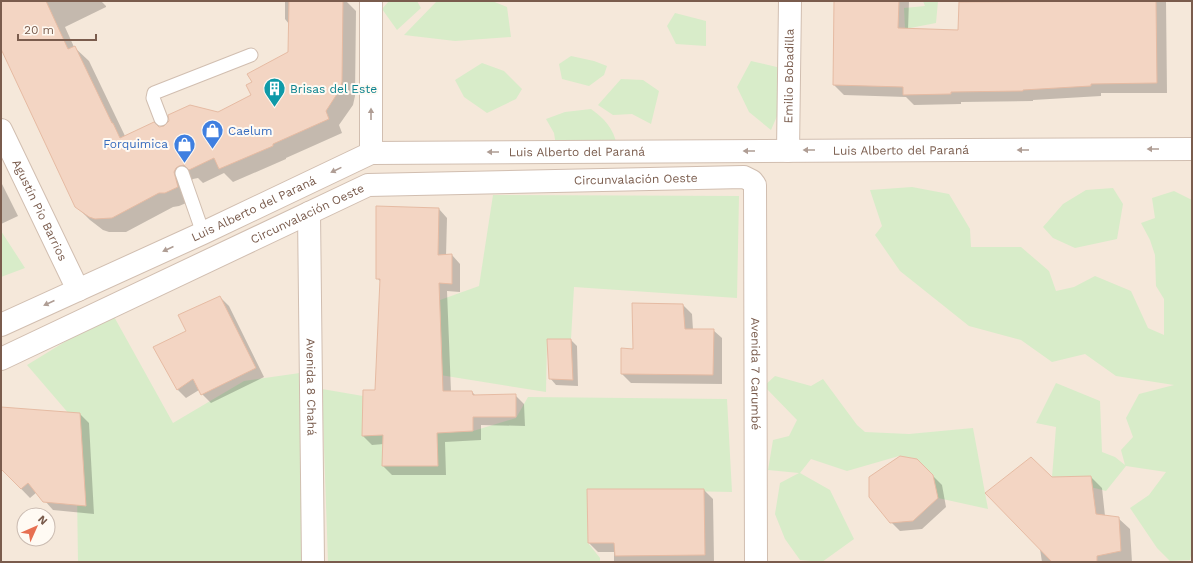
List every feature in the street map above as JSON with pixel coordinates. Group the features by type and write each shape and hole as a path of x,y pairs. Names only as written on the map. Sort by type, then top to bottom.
{"street":[{"path":"371,1 371,153"},
{"name":"Emilio Bobadilla","path":"788,150 790,1"},
{"name":"Agustín Pío Barrios","path":"1,130 78,290"},
{"name":"Luis Alberto del Paraná","path":"1,325 203,234 371,153 1192,149"},
{"name":"Circunvalación Oeste","path":"1,359 368,185 744,177 755,185"},
{"name":"Avenida 7 Carumbé","path":"755,185 756,562"},
{"name":"Avenida 8 Chahá","path":"309,213 313,562"}],"lane":[{"path":"161,119 152,98 156,92 251,55"},
{"path":"182,172 203,234"}],"shaded area":[{"path":"1,1 1192,1 1192,562 1,562"}],"green space":[{"path":"389,1 417,1 421,8 397,30 382,9"},
{"path":"437,1 492,1 507,7 511,37 455,41 404,35"},
{"path":"923,1 938,1 936,23 905,29 904,8 925,6"},
{"path":"675,13 706,21 706,46 676,44 667,26"},
{"path":"571,56 594,61 607,66 604,75 589,86 562,79 559,64"},
{"path":"751,61 781,68 784,100 771,130 749,112 737,87"},
{"path":"482,63 504,71 522,89 516,99 487,113 464,97 455,80"},
{"path":"621,79 643,80 659,91 651,124 632,114 613,115 598,105"},
{"path":"591,109 608,124 617,145 557,152 554,133 546,119 565,112"},
{"path":"912,187 949,194 970,229 971,247 1021,247 1049,271 1056,291 1074,287 1095,276 1131,291 1148,328 1164,335 1164,299 1156,286 1155,255 1150,240 1141,223 1155,218 1152,198 1174,191 1192,200 1192,550 1190,560 1170,561 1157,548 1130,508 1149,495 1166,472 1126,466 1106,491 1052,477 1056,427 1036,423 1056,383 1100,401 1102,452 1115,457 1125,465 1121,450 1133,437 1126,418 1139,394 1174,385 1116,376 1085,354 1052,362 1021,340 969,326 900,271 875,235 882,226 870,190"},
{"path":"1113,188 1123,204 1117,239 1075,248 1053,238 1043,227 1063,204 1086,190"},
{"path":"493,195 739,196 737,298 574,287 571,339 547,339 546,392 440,375 442,361 440,300 479,286"},
{"path":"1,231 25,268 1,277"},
{"path":"112,313 173,423 244,381 307,372 310,562 78,562 76,422 27,365"},
{"path":"775,376 811,386 823,379 857,425 865,432 909,434 973,428 988,509 938,498 933,475 917,459 899,456 847,471 811,459 800,473 830,490 854,539 822,562 800,560 785,539 775,514 780,483 799,473 768,470 773,440 789,436 797,420 764,386"},
{"path":"322,389 363,396 362,436 383,435 383,466 437,466 437,433 473,431 516,418 528,397 727,399 732,492 587,489 588,543 600,558 600,562 328,562"}],"building":[{"name":"Brisas del Este","path":"1,1 46,1 68,49 75,46 120,138 154,122 159,127 164,126 169,121 168,115 190,105 218,112 251,95 246,85 252,82 247,74 288,52 289,1 343,1 342,82 339,91 326,111 329,119 273,144 273,146 219,169 214,158 189,170 184,165 179,166 174,172 178,187 165,193 159,193 112,218 95,219 89,217 75,207 1,49"},
{"path":"834,1 899,1 898,28 958,30 959,2 1156,1 1157,83 1091,84 1091,86 1023,91 951,92 951,94 903,95 903,87 833,85"},
{"path":"376,206 439,208 438,255 452,254 452,284 439,283 443,391 472,391 473,395 516,394 516,417 473,417 473,431 437,433 438,466 382,466 383,435 362,436 363,390 375,390 380,279 376,279"},
{"path":"220,296 256,368 201,395 193,379 177,390 153,347 186,331 178,315"},
{"path":"632,303 683,304 685,329 714,329 713,375 621,374 621,348 633,349"},
{"path":"547,339 571,339 573,380 549,379"},
{"path":"1,407 80,413 86,506 43,502 28,483 21,489 1,469"},
{"path":"900,456 917,459 933,475 938,498 913,521 890,523 869,497 869,477"},
{"path":"1031,457 1052,477 1091,476 1096,514 1119,517 1121,551 1097,556 1097,562 1052,562 985,493"},
{"path":"587,489 704,489 705,555 615,556 614,543 588,543"}],"place":[{"name":"Brisas del Este","path":"275,108"},
{"name":"Caelum","path":"212,150"},
{"name":"Forquimica","path":"184,164"}]}
